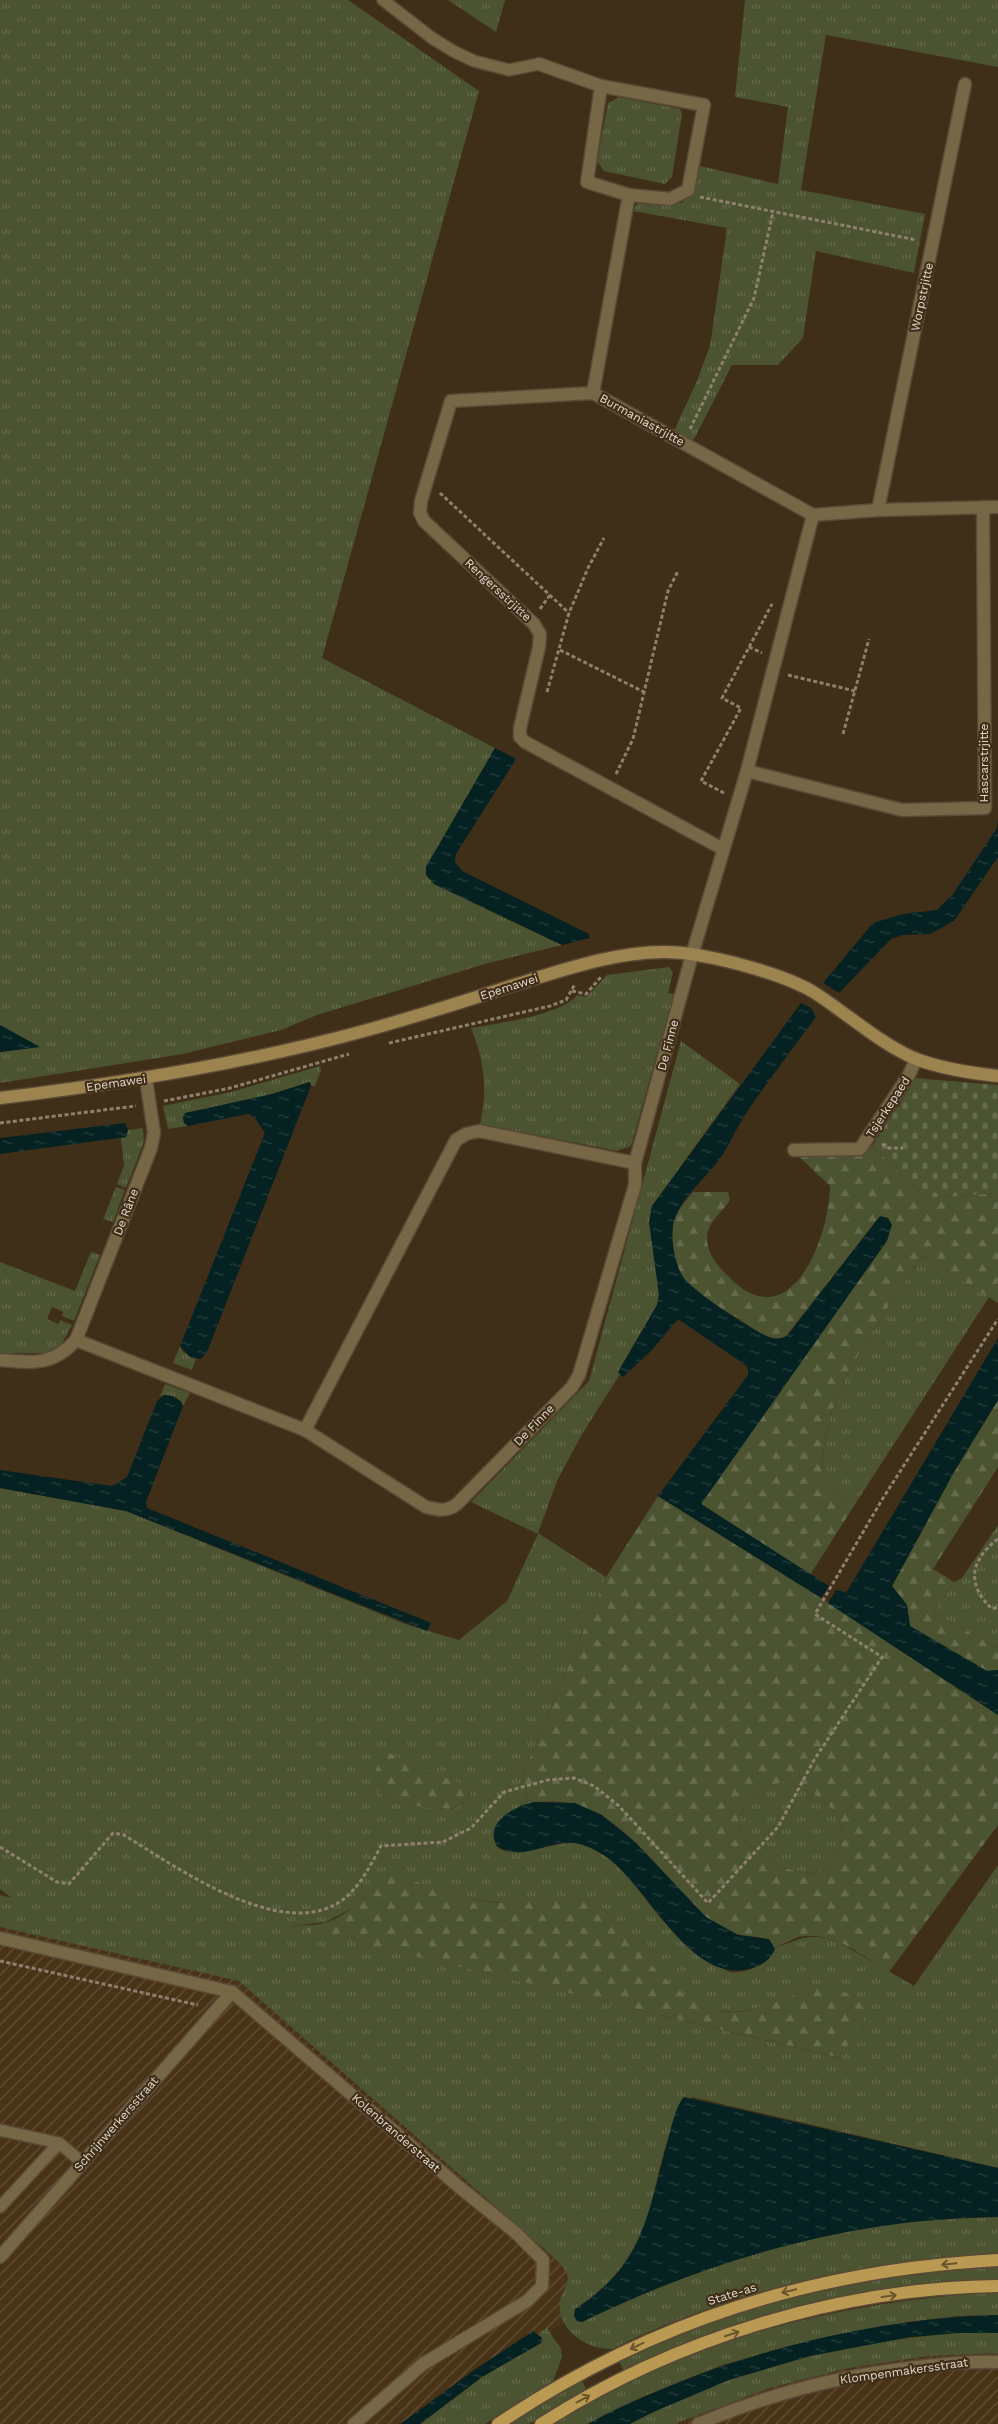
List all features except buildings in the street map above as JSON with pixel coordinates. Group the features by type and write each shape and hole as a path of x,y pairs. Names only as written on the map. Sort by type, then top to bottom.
{"main road":[{"name":"State-as","path":"498,2424 549,2391 597,2365 652,2338 715,2313 789,2292 850,2278 916,2268 998,2260"},
{"path":"541,2424 604,2388 662,2360 754,2327 871,2298 950,2288 998,2286"}],"street":[{"path":"539,64 601,86 704,104 688,190 670,200 629,195 587,182 601,86"},
{"name":"Worpstrjitte","path":"878,510 965,84"},
{"name":"Burmaniastrjitte","path":"629,195 593,393 814,515"},
{"name":"Rengersstrjitte","path":"593,393 451,402 421,501 420,513 424,521 534,624 540,634 539,646 520,728 520,738 524,742 723,849"},
{"name":"Hascarstrjitte","path":"747,771 902,810 985,808 983,507"},
{"path":"692,955 747,771 814,515 878,510 998,507"},
{"name":"Epemawei","path":"0,1098 146,1079 257,1057 344,1037 578,966 665,952 692,955 765,973 812,992 870,1033 916,1059 953,1071 998,1076"},
{"name":"De Finne","path":"76,1340 305,1430 426,1507 450,1510 572,1386 579,1375 635,1185 635,1163 692,955"},
{"name":"Tsjerkepaed","path":"794,1150 860,1149 909,1075 916,1059"},
{"name":"De Râne","path":"0,1360 38,1362 54,1359 66,1352 76,1340 151,1148 154,1133 146,1079"},
{"path":"305,1430 456,1140 466,1134 479,1131 635,1163"},
{"name":"Kolenbranderstraat","path":"0,1938 232,1992 458,2186 516,2233 543,2260 542,2286 527,2301 423,2364 354,2424"},
{"name":"Schrijnwerkersstraat","path":"0,2257 232,1992"},
{"name":"Klompenmakersstraat","path":"698,2424 742,2406 832,2380 879,2371 973,2361 998,2362"}],"lane":[{"path":"383,0 432,38 474,61 509,70 539,64"},
{"path":"0,2130 59,2143 83,2163"},
{"path":"0,2207 59,2143"}],"path":[{"path":"683,193 933,244"},
{"path":"683,442 754,298 773,212"},
{"path":"427,481 569,613"},
{"path":"547,693 569,613 588,568 604,538"},
{"path":"610,788 633,739 668,591 678,572"},
{"path":"738,800 701,781 742,708 722,698 774,599 791,601"},
{"path":"843,734 870,639"},
{"path":"539,646 560,650 644,692"},
{"path":"773,671 855,691"},
{"path":"572,991 586,994 606,972"},
{"path":"869,1136 889,1148 903,1148"},
{"path":"0,1847 57,1882 69,1884 114,1833 124,1835 202,1882 240,1900 288,1914 318,1912 341,1901 369,1867 381,1846 443,1842 471,1828 504,1792 548,1780 574,1778 594,1786 620,1806 708,1903 778,1827 814,1760 882,1657 815,1614 883,1498 998,1318"},
{"path":"998,1539 988,1546 976,1564 975,1582 979,1596 992,1609 998,1607"},
{"path":"0,1961 216,2009"}],"shaded area":[{"path":"0,1916 249,1968 695,2113 583,2312 479,2373 408,2424 0,2424"},
{"path":"998,2323 998,2424 612,2424"}],"green space":[{"path":"0,0 348,0 479,91 322,658 495,748 426,867 426,875 434,884 562,945 485,964 317,1015 281,1030 183,1054 0,1083 0,1052 39,1047 0,1025"},
{"path":"448,0 505,0 496,32"},
{"path":"745,0 998,0 998,67 826,35 801,190 925,214 914,273 816,251 803,338 778,365 732,365 693,441 674,431 696,383 710,346 727,228 633,211 640,199 682,203 691,192 696,165 778,184 788,107 735,97"},
{"path":"619,97 680,109 682,114 672,177 665,184 604,171 597,161 608,103"},
{"path":"669,967 673,972 668,993 674,994 631,1146 617,1151 480,1124 484,1099 482,1063 471,1028 528,1018 558,1008 577,995 586,997 607,975"},
{"path":"681,1041 740,1084 652,1206 659,1295 657,1305 618,1372 620,1374 581,1436 557,1481 538,1533 606,1577 523,1774 528,1804 521,1805 496,1827 495,1841 500,1849 510,1852 524,1851 576,1843 596,1850 607,1857 626,1875 658,1915 676,1933 731,1972 739,1972 757,1966 769,1957 774,1948 799,1939 820,1937 839,1942 914,1986 998,1865 998,2168 692,2097 669,2137 660,2166 649,2215 644,2230 630,2256 611,2280 575,2309 582,2322 676,2281 740,2258 839,2232 878,2225 998,2217 998,2254 898,2264 800,2282 705,2310 658,2328 612,2349 593,2346 583,2342 568,2329 562,2320 560,2300 568,2278 565,2270 556,2260 239,1981 0,1927 0,1895 12,1898 0,1889 0,1488 126,1511 405,1624 459,1640 507,1601 538,1534 471,1502 589,1381","holes":["370,1784 473,1789 464,1802 458,1807 450,1809 397,1802 388,1798","410,1881 447,1893 502,1903 524,1903 563,1897 592,1902 609,1913 649,1963 675,1989 701,2006 715,2010 731,2012 767,2005 801,1991 812,1984 839,2058 291,1926 326,1922 354,1907 373,1888"]},
{"path":"320,1066 321,1070 315,1086 311,1086 309,1082 272,1094 183,1117 184,1123 188,1126 168,1129 163,1106 231,1092"},
{"path":"916,1078 998,1085 998,1193 926,1198 872,1146"},
{"path":"143,1128 144,1142 126,1188 117,1184 124,1165 121,1138 126,1137 128,1130"},
{"path":"872,1146 926,1198 998,1193 998,1303 922,1256 862,1348 849,1372 829,1422 822,1468 831,1487 852,1509 810,1575 701,1504 747,1437 880,1216 786,1336 780,1338 768,1337 762,1334 706,1299 689,1285 680,1272 674,1254 672,1236 674,1220 677,1212 693,1192 728,1192 730,1200 712,1222 708,1232 707,1243 713,1258 726,1274 749,1292 769,1297 786,1291 801,1276 813,1256 828,1208 830,1186 794,1152"},
{"path":"116,1187 125,1190 113,1222 103,1219"},
{"path":"91,1252 100,1255 74,1321 62,1316 63,1312 52,1307 47,1319 58,1324 60,1320 72,1325 60,1347 45,1353 0,1353 0,1262 75,1291"},
{"path":"922,1256 989,1297 852,1509 831,1487 823,1470 822,1462 829,1422 849,1372 862,1348"},
{"path":"180,1346 183,1352 196,1359 192,1370 173,1363"},
{"path":"165,1384 190,1393 183,1406 181,1401 164,1395 160,1396"},
{"path":"998,1400 998,1467 933,1569 954,1582 934,1613 998,1648 998,1670 987,1671 910,1626 907,1605 892,1586 954,1472"},
{"path":"658,1496 821,1598 998,1715 998,1825 889,1972 847,1946 824,1937 799,1937 774,1948 768,1940 763,1938 737,1934 725,1929 710,1921 699,1911 630,1838 595,1812 574,1804 552,1801 528,1804 523,1774 606,1577","holes":["785,1783 809,1792 830,1807 838,1817 842,1828 842,1841 837,1854 825,1868 815,1872 804,1872 779,1866 756,1851 741,1832 739,1821 741,1813 756,1793 769,1786"]},
{"path":"998,1525 998,1648 934,1613 954,1582 962,1578"},
{"path":"384,1751 473,1789 464,1802 457,1807 449,1809 397,1802 379,1792 370,1784"},
{"path":"785,1783 809,1792 820,1799 838,1817 842,1828 842,1841 835,1857 822,1870 804,1872 779,1866 756,1851 741,1832 740,1815 752,1797 764,1788 774,1784"},
{"path":"388,1868 433,1888 483,1901 515,1903 574,1897 593,1902 602,1907 616,1921 650,1964 663,1977 694,2001 714,2010 724,2012 747,2011 787,1998 811,1984 875,2000 840,2058 289,1926 328,1922 347,1912 362,1899"},
{"path":"998,2266 998,2280 918,2285 835,2299 659,2355 624,2371 619,2361 712,2322 757,2307 804,2295 898,2277"},
{"path":"998,2292 998,2315 958,2316 908,2322 806,2342 722,2365 642,2397 588,2424 553,2424 604,2394 657,2369 711,2347 767,2330 824,2315 881,2304"},
{"path":"547,2328 561,2349 562,2357 553,2381 485,2424 420,2424 482,2377 541,2343 542,2338 538,2333"},
{"path":"958,2333 998,2333 998,2353 928,2356 849,2368 773,2387 674,2424 630,2424 708,2388 748,2373 789,2361 873,2343"},
{"path":"582,2379 586,2390 529,2424 508,2424"}],"water":[{"path":"495,748 516,759 456,854 455,862 462,871 589,934 589,938 562,945 434,884 426,875 426,867"},
{"path":"998,819 998,857 954,921 930,934 902,935 891,939 839,993 823,983 873,923 903,914 937,910 953,894 997,828"},
{"path":"801,1003 811,1008 816,1017 745,1115 721,1157 684,1202 675,1218 672,1232 677,1264 688,1283 737,1319 771,1338 778,1339 787,1336 880,1216 888,1218 892,1225 887,1241 701,1504 829,1586 821,1598 658,1496 748,1375 748,1368 678,1319 652,1350 623,1377 618,1372 657,1305 659,1295 649,1222 652,1206"},
{"path":"0,1025 40,1047 0,1052"},
{"path":"310,1082 311,1086 209,1347 205,1355 200,1359 190,1357 180,1346 265,1133 255,1118 248,1114 188,1126 184,1123 183,1117 185,1113 272,1094"},
{"path":"125,1123 128,1130 126,1137 0,1154 0,1138"},
{"path":"998,1338 998,1400 954,1472 892,1586 907,1605 910,1626 987,1671 998,1670 998,1715 828,1603 837,1589 846,1593"},
{"path":"164,1395 175,1398 183,1406 146,1502 147,1508 431,1623 427,1631 126,1511 0,1488 0,1470 112,1486 127,1477 157,1401"},
{"path":"534,1802 575,1803 602,1815 635,1842 706,1917 738,1935 769,1939 775,1949 773,1953 766,1962 752,1968 730,1970 709,1963 690,1949 672,1931 622,1870 605,1856 587,1846 564,1843 525,1852 516,1852 506,1851 497,1846 494,1830 503,1816 519,1807"},
{"path":"684,2097 998,2168 998,2217 944,2219 890,2225 784,2246 732,2261 681,2279 631,2299 582,2322 577,2321 574,2316 575,2309 598,2292 616,2275 639,2237 654,2194 674,2119"},
{"path":"998,2315 998,2333 958,2333 910,2337 810,2356 729,2380 651,2413 630,2424 588,2424 618,2408 670,2386 709,2371 790,2346 831,2336 914,2321"},
{"path":"533,2331 542,2338 541,2343 482,2377 420,2424 400,2424 474,2370"}]}
